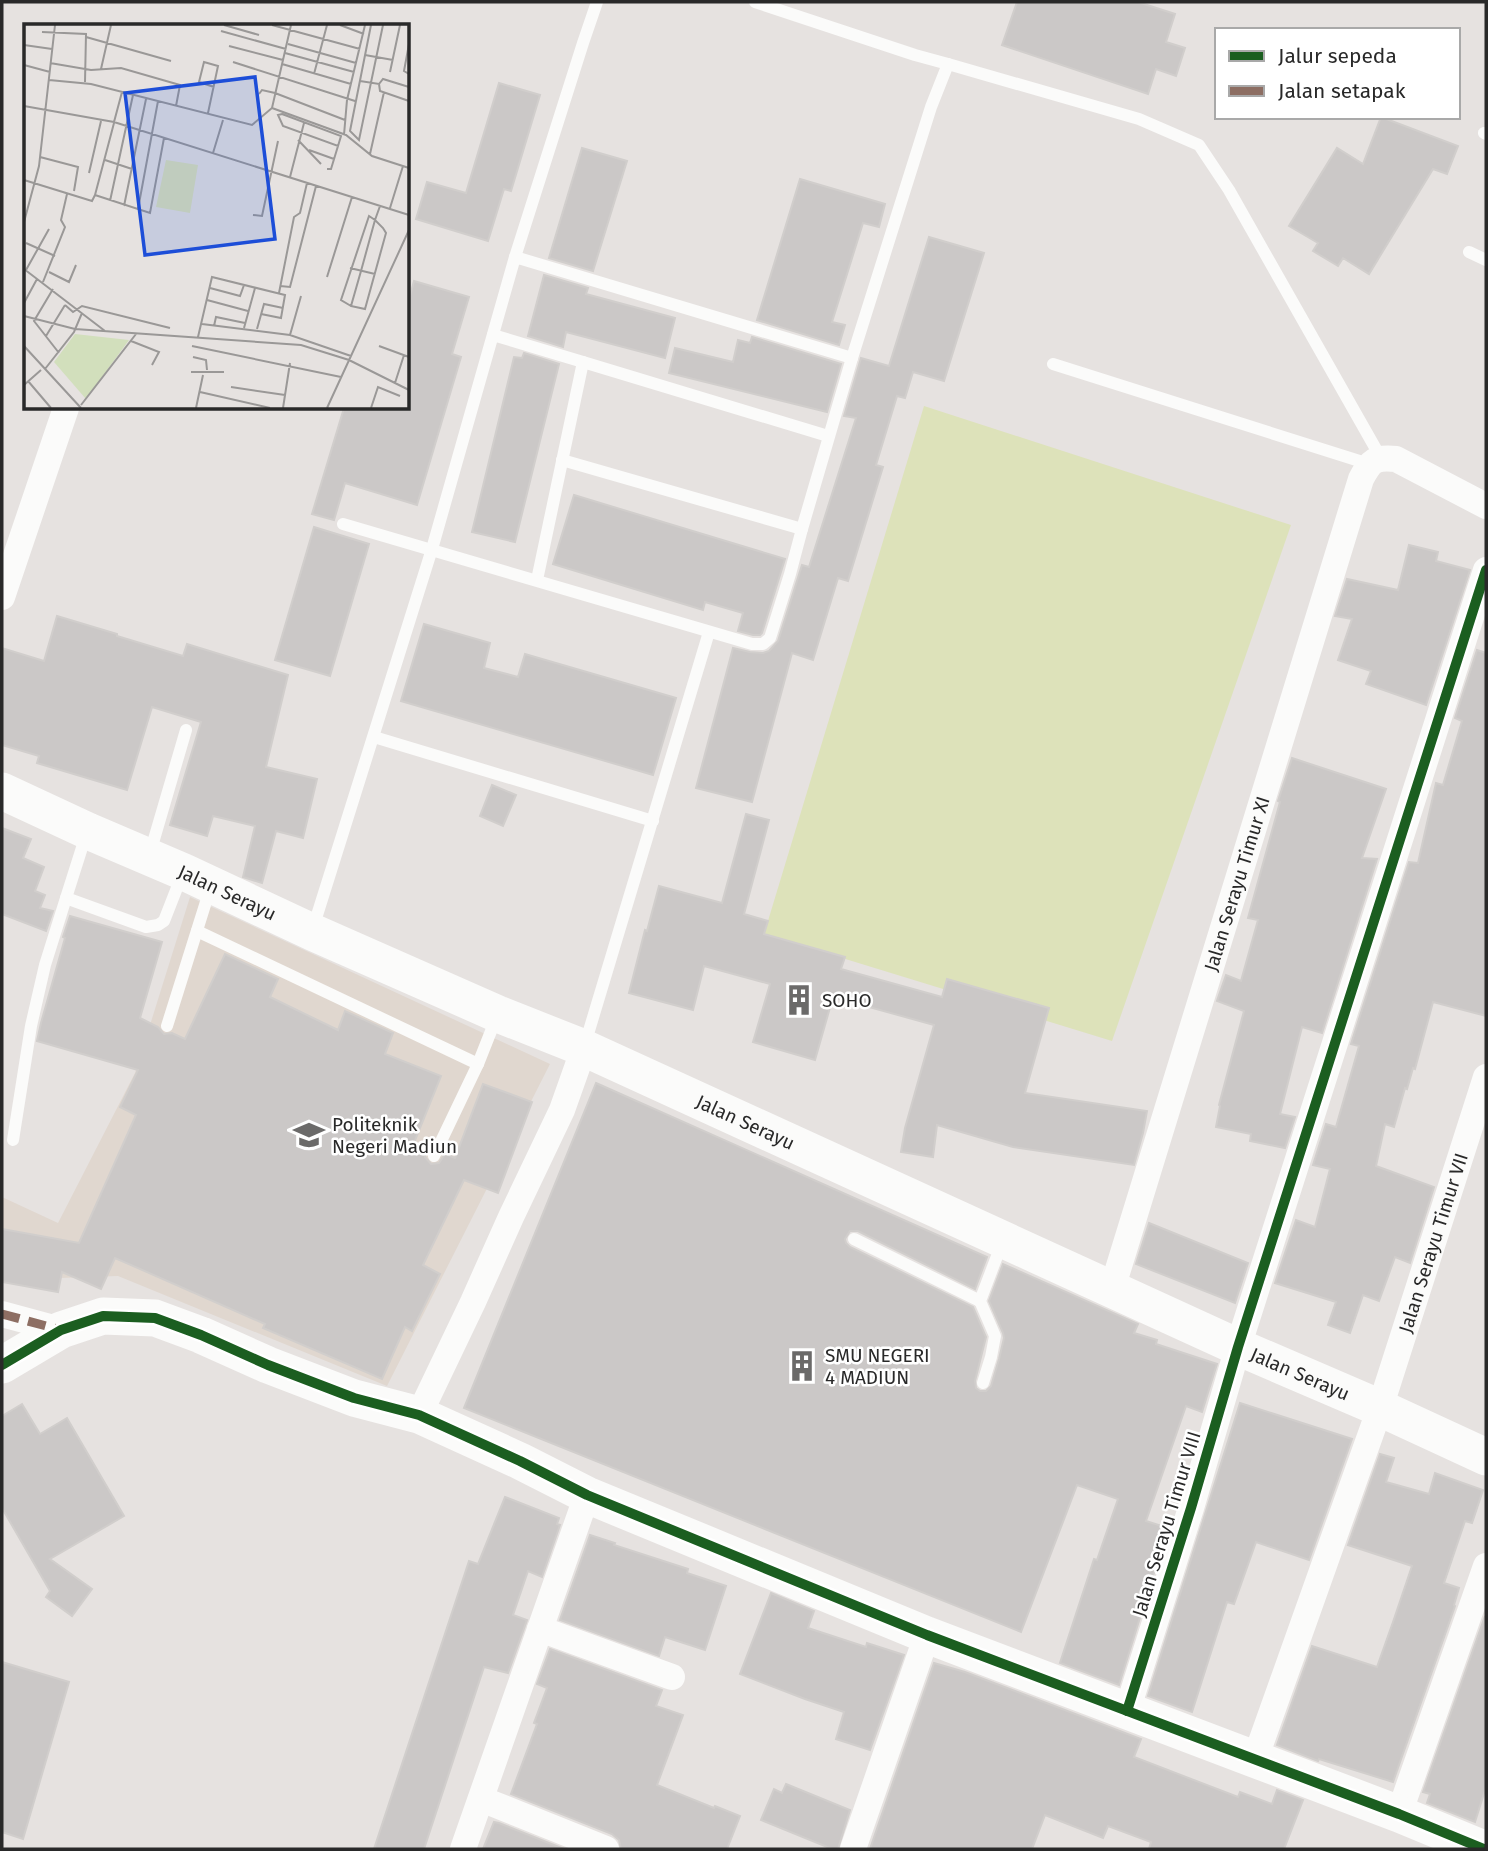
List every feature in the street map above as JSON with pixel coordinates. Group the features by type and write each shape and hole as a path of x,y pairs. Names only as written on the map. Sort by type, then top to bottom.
{"main road":[{"name":"Jalan Serayu","path":"2,790 312,932 498,1014 584,1048 1238,1347 1486,1457"},
{"path":"2,1365 61,1331 103,1316 155,1318 354,1398 419,1415 587,1495 927,1635 1399,1814 1484,1849"}],"street":[{"path":"2,597 65,410"},
{"path":"1370,467 1396,458 1486,506"},
{"name":"Jalan Serayu Timur XI","path":"1112,1289 1370,467"},
{"name":"Jalan Serayu Timur VIII","path":"1127,1710 1191,1508 1238,1347 1486,570"},
{"path":"419,1415 562,1110 584,1048"},
{"name":"Jalan Serayu Timur VII","path":"1255,1759 1380,1408 1486,1077"},
{"path":"2,1314 61,1331"},
{"path":"463,1849 587,1495"},
{"path":"1399,1814 1486,1566"},
{"path":"540,1629 672,1676"},
{"path":"853,1849 927,1635"},
{"path":"481,1799 606,1849"}],"lane":[{"path":"312,932 432,550 515,257 597,2"},
{"path":"755,2 915,55 1139,119 1199,145 1229,190 1370,467"},
{"path":"343,524 752,644 763,643 770,638 852,358 931,107 948,64"},
{"path":"1469,252 1486,260"},
{"path":"515,257 852,358"},
{"path":"493,335 828,436"},
{"path":"537,580 583,362"},
{"path":"1053,364 1370,467"},
{"path":"562,460 802,529"},
{"path":"584,1048 709,632"},
{"path":"149,857 186,730"},
{"path":"374,737 653,821"},
{"path":"13,1140 31,1026 45,965 88,831"},
{"path":"66,898 152,927 164,921 197,878"},
{"path":"167,1026 197,930 197,878"},
{"path":"197,930 478,1064"},
{"path":"434,1156 478,1064 498,1014"},
{"path":"854,1240 980,1301 995,1336 983,1383"},
{"path":"980,1301 1003,1240"}],"shaded area":[{"name":"Politeknik Negeri Madiun","path":"190,897 550,1064 387,1386 118,1276 2,1280 2,1197 58,1223 135,1073"}],"green space":[{"path":"924,406 1291,525 1112,1041 764,934"}],"building":[{"path":"1017,2 1138,2 1175,14 1166,42 1185,48 1176,76 1156,69 1148,94 1002,45"},
{"path":"499,83 540,95 511,191 504,189 488,241 416,219 427,182 466,193"},
{"path":"1380,119 1458,146 1447,174 1433,169 1369,274 1343,258 1338,266 1313,251 1318,243 1289,226 1337,148 1363,164"},
{"path":"582,148 627,161 593,271 549,258"},
{"path":"800,179 885,204 879,227 863,223 832,322 845,325 839,345 757,320"},
{"path":"929,237 984,253 944,381 913,372 905,398 897,396 876,465 883,467 848,581 838,578 813,660 792,653 752,802 696,788 733,648 763,653 769,651 778,641 802,565 809,567 856,418 844,416 861,358 889,366"},
{"path":"544,275 588,288 586,294 675,318 665,358 566,332 563,347 528,336"},
{"path":"414,281 469,297 452,354 461,357 417,505 345,483 334,520 312,514 343,410 410,410 410,296"},
{"path":"752,337 841,364 827,412 669,373 675,348 733,362 738,340 750,343"},
{"path":"524,353 559,364 515,542 472,532 514,357 522,358"},
{"path":"574,495 785,559 762,633 753,635 738,631 743,613 705,602 703,610 553,564"},
{"path":"314,527 369,544 330,676 275,660"},
{"path":"1409,545 1438,552 1436,561 1470,570 1426,705 1366,684 1371,671 1338,660 1352,619 1335,616 1347,579 1398,590"},
{"path":"57,616 183,656 187,644 288,675 266,767 317,779 303,838 276,831 262,883 243,877 255,826 213,816 207,836 170,825 201,722 152,707 127,790 37,763 39,756 2,745 2,648 44,661"},
{"path":"424,624 490,643 484,668 518,677 525,654 676,698 653,775 401,701"},
{"path":"1477,650 1486,653 1486,1016 1433,1002 1415,1069 1413,1068 1407,1089 1405,1088 1394,1127 1385,1124 1376,1166 1434,1187 1410,1263 1395,1257 1379,1301 1363,1295 1350,1333 1328,1325 1336,1302 1275,1283 1296,1220 1315,1227 1330,1169 1313,1165 1326,1124 1336,1127 1359,1046 1351,1044 1409,862 1418,863 1436,783 1443,785 1462,721 1455,718"},
{"path":"1292,758 1386,789 1362,858 1377,859 1322,1033 1302,1027 1280,1114 1295,1117 1285,1148 1250,1141 1251,1134 1216,1127 1219,1105 1244,1011 1217,1001 1226,975 1241,981 1258,920 1248,918"},
{"path":"492,785 516,795 503,826 480,816"},
{"path":"746,814 769,820 744,914 768,921 764,934 845,957 841,969 942,997 947,979 1049,1008 1025,1093 1147,1111 1134,1165 1013,1147 937,1125 933,1157 901,1152 905,1128 934,1025 833,997 815,1060 753,1042 770,984 704,966 693,1010 629,993 659,886 722,903"},
{"path":"2,828 31,839 23,858 44,867 35,891 45,895 40,908 53,911 46,931 2,914"},
{"name":"Politeknik Negeri Madiun","path":"70,916 162,942 140,1018 158,1027 164,1034 172,1033 185,1039 225,954 278,979 270,997 338,1030 345,1011 393,1033 385,1054 441,1076 414,1143 428,1148 425,1157 431,1164 439,1163 445,1154 455,1158 483,1084 532,1102 498,1193 464,1180 423,1265 440,1274 412,1331 405,1327 382,1379 263,1328 265,1324 115,1258 101,1289 62,1272 58,1292 2,1282 2,1229 79,1243 136,1115 120,1107 138,1070 37,1041"},
{"name":"SMU NEGERI 4 MADIUN","path":"596,1083 987,1257 975,1289 858,1231 850,1231 845,1239 850,1247 973,1307 986,1337 975,1381 976,1388 980,1391 986,1391 991,1386 1004,1338 989,1301 1003,1264 1138,1324 1134,1333 1157,1340 1156,1344 1217,1364 1202,1412 1186,1406 1146,1521 1168,1528 1119,1685 1060,1663 1094,1559 1097,1560 1118,1499 1077,1485 1021,1632 464,1408"},
{"path":"1149,1223 1248,1263 1235,1303 1136,1264"},
{"path":"1240,1403 1352,1439 1309,1560 1256,1542 1234,1604 1227,1602 1192,1712 1148,1696"},
{"path":"22,1404 40,1434 67,1418 124,1516 50,1559 92,1589 72,1616 46,1597 50,1591 2,1508 2,1416"},
{"path":"1380,1454 1394,1458 1386,1482 1429,1494 1435,1473 1483,1490 1472,1523 1465,1521 1444,1583 1459,1588 1455,1606 1393,1782 1319,1759 1318,1761 1277,1745 1312,1646 1377,1667 1393,1622 1412,1566 1348,1545"},
{"path":"505,1497 559,1518 557,1524 560,1525 542,1577 528,1571 513,1615 527,1620 508,1673 484,1667 424,1849 374,1849 469,1561 478,1564"},
{"path":"590,1535 688,1569 687,1573 726,1586 705,1650 665,1637 659,1656 560,1620"},
{"path":"771,1593 814,1611 808,1628 866,1647 867,1643 904,1655 870,1750 836,1739 844,1712 740,1674"},
{"path":"1485,1616 1486,1787 1475,1822 1427,1803 1430,1794 1423,1792"},
{"path":"550,1649 662,1690 656,1706 683,1715 657,1785 740,1816 727,1849 621,1849 619,1840 612,1834 511,1794 537,1724 534,1723 547,1688 537,1684"},
{"path":"2,1662 69,1682 23,1839 2,1832"},
{"path":"934,1663 965,1672 1141,1739 1134,1757 1238,1797 1240,1792 1272,1804 1277,1790 1303,1800 1284,1849 1149,1849 1151,1842 1108,1826 1103,1838 1045,1815 1032,1849 870,1849"},
{"path":"786,1784 850,1810 838,1849 832,1849 761,1820 774,1789 782,1793"},
{"path":"494,1822 499,1823 564,1849 483,1849"}],"marked path":[{"path":"2,1314 61,1330"}],"cycle path":[{"path":"1127,1711 1238,1347 1486,570"},
{"path":"2,1365 61,1330 103,1316 155,1318 354,1398 419,1415 587,1495 927,1635 1399,1814 1484,1849"}],"place":[{"name":"SOHO","path":"799,1000"},
{"name":"Politeknik Negeri Madiun","path":"309,1135"},
{"name":"SMU NEGERI 4 MADIUN","path":"802,1366"}]}
